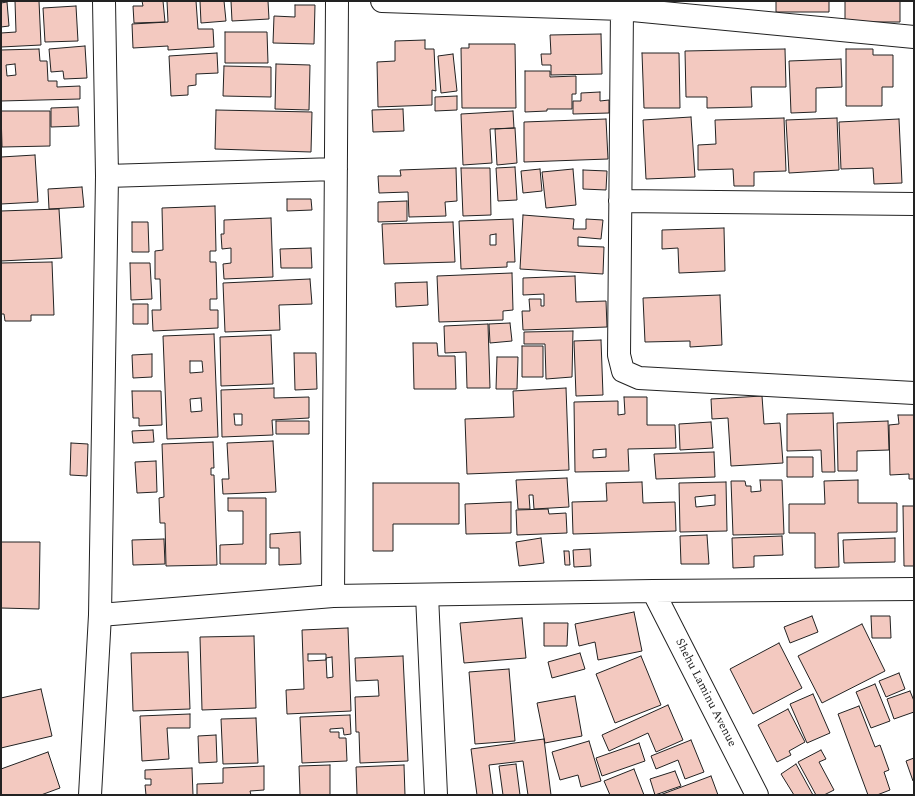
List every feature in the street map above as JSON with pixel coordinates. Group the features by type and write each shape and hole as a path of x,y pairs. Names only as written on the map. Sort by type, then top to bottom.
{"street":[{"path":"90,795 100,615 106,176 104,1"},
{"path":"333,596 337,1"},
{"path":"382,1 622,9 724,10 914,37"},
{"path":"622,9 618,355 624,371 640,378 914,393"},
{"path":"106,176 336,169"},
{"path":"620,201 914,204"},
{"path":"100,615 333,596 914,589"},
{"name":"Shehu Laminu Avenue","path":"653,591 757,795"},
{"path":"427,595 436,795"}],"building":[{"path":"15,1 39,1 41,45 1,47 1,33 16,32"},
{"path":"142,1 163,1 165,22 134,23 133,6 143,6"},
{"path":"167,1 196,1 198,29 213,29 214,47 168,50 168,46 133,48 132,24 168,22"},
{"path":"200,1 224,1 226,21 201,23"},
{"path":"231,1 268,1 269,19 232,21"},
{"path":"776,1 829,1 829,12 776,12"},
{"path":"845,1 900,1 900,22 845,22"},
{"path":"7,2 9,26 1,27 1,3"},
{"path":"295,5 315,5 314,44 273,43 274,16 295,17"},
{"path":"76,6 78,41 45,42 43,8"},
{"path":"225,32 267,32 268,63 225,63"},
{"path":"601,34 602,74 551,75 551,65 542,65 541,54 551,54 550,35"},
{"path":"425,40 425,49 434,49 436,91 432,90 432,105 378,107 377,62 395,61 395,41"},
{"path":"469,44 515,44 516,108 462,108 461,48 469,48"},
{"path":"85,46 87,78 64,79 63,71 51,72 49,49"},
{"path":"39,49 40,61 47,61 48,81 57,81 57,87 80,86 80,99 1,101 1,50","holes":["15,64 16,75 7,76 6,65"]},
{"path":"785,49 786,87 751,87 752,107 707,108 707,97 686,97 685,51"},
{"path":"846,49 873,49 873,55 893,55 893,87 882,87 882,106 846,106"},
{"path":"217,53 218,73 196,74 196,85 188,86 188,95 171,96 169,56"},
{"path":"642,53 679,53 680,108 644,108"},
{"path":"453,54 457,91 441,93 438,56"},
{"path":"841,59 842,87 816,88 816,112 791,113 789,61"},
{"path":"276,64 310,65 309,110 275,109"},
{"path":"224,66 271,67 271,97 223,96"},
{"path":"525,71 550,71 550,77 576,76 576,94 572,94 572,109 547,109 547,111 525,112"},
{"path":"600,92 600,101 609,100 609,113 573,114 573,101 581,101 581,93"},
{"path":"457,96 457,110 435,111 435,97"},
{"path":"78,107 79,126 51,127 51,108"},
{"path":"403,109 404,131 373,132 372,110"},
{"path":"216,110 312,112 311,152 215,149"},
{"path":"1,111 50,111 50,146 2,147"},
{"path":"513,111 514,128 490,129 492,163 463,165 461,114"},
{"path":"691,117 695,177 646,179 643,120"},
{"path":"784,118 786,171 754,172 754,186 734,186 733,169 698,170 698,145 716,144 715,120"},
{"path":"837,118 839,170 789,173 786,120"},
{"path":"606,119 608,159 524,162 524,122"},
{"path":"899,119 902,183 874,184 873,168 841,169 839,122"},
{"path":"515,128 517,163 497,165 495,129"},
{"path":"35,155 38,202 1,204 1,157"},
{"path":"515,167 517,200 498,201 496,168"},
{"path":"456,168 457,201 445,202 446,216 409,217 408,192 379,193 378,176 401,176 400,170"},
{"path":"461,168 490,168 491,215 463,216"},
{"path":"540,169 542,191 523,193 521,171"},
{"path":"573,169 576,205 546,208 542,172"},
{"path":"583,170 607,171 606,190 583,189"},
{"path":"82,187 84,207 49,209 48,189"},
{"path":"287,199 311,199 312,210 287,211"},
{"path":"407,201 407,221 378,222 378,202"},
{"path":"215,206 216,251 210,251 210,262 216,262 217,299 210,299 210,310 218,310 218,328 153,331 152,310 161,310 160,279 155,279 155,251 163,250 162,208"},
{"path":"59,209 62,258 1,261 1,211"},
{"path":"523,215 574,219 573,229 586,229 586,219 603,220 601,239 578,237 578,246 604,247 603,274 520,269"},
{"path":"271,218 273,277 224,279 223,264 231,263 231,248 222,249 221,234 224,234 224,220"},
{"path":"513,219 515,262 507,262 507,267 461,269 459,221","holes":["496,234 496,245 490,245 490,235"]},
{"path":"132,222 148,222 149,252 132,252"},
{"path":"453,222 455,262 384,264 382,224"},
{"path":"724,228 725,271 679,273 678,248 662,249 662,230"},
{"path":"311,248 312,268 281,268 280,249"},
{"path":"52,262 54,315 31,315 31,321 5,321 4,314 1,314 1,263"},
{"path":"130,263 150,263 152,299 131,300"},
{"path":"512,273 513,310 503,311 503,320 439,322 437,276"},
{"path":"575,276 576,302 606,301 607,327 523,330 522,311 530,311 529,299 541,299 541,306 544,306 544,294 523,295 523,278"},
{"path":"310,279 312,304 279,305 280,330 225,332 223,283"},
{"path":"427,282 428,305 396,307 395,283"},
{"path":"720,295 722,345 690,347 690,341 645,342 643,298"},
{"path":"133,304 148,304 148,324 133,324"},
{"path":"510,323 512,341 490,343 489,324"},
{"path":"488,324 490,388 467,388 466,352 445,353 444,326"},
{"path":"573,331 572,377 546,379 545,344 524,344 524,332"},
{"path":"214,334 218,437 167,439 163,336","holes":["190,361 202,361 203,372 190,373","201,398 202,411 191,412 190,399"]},
{"path":"271,335 273,384 221,386 220,337"},
{"path":"601,340 603,395 576,396 574,341"},
{"path":"413,343 437,343 438,356 455,356 456,389 414,389"},
{"path":"522,346 543,346 543,377 522,377"},
{"path":"294,353 316,353 317,389 295,390"},
{"path":"152,354 152,377 133,378 132,355"},
{"path":"497,357 518,357 517,389 496,389"},
{"path":"274,388 274,398 309,397 309,418 272,420 273,435 222,437 221,390","holes":["234,414 242,414 242,425 235,425"]},
{"path":"566,388 569,470 467,474 465,419 514,417 513,391"},
{"path":"132,391 161,391 162,425 139,426 139,418 133,418"},
{"path":"762,396 764,424 780,423 783,463 731,466 728,418 712,419 711,399"},
{"path":"624,397 647,397 647,425 675,425 676,448 628,449 629,471 575,472 574,402 618,401 618,415 625,414","holes":["606,449 606,457 593,458 593,450"]},
{"path":"833,413 835,472 822,472 821,450 787,451 787,414"},
{"path":"898,415 914,415 914,479 909,479 909,474 890,475 889,425 899,424"},
{"path":"276,421 309,421 309,434 276,434"},
{"path":"888,421 889,450 857,451 857,471 838,471 837,423"},
{"path":"711,422 713,448 680,450 679,424"},
{"path":"153,430 154,442 133,443 132,431"},
{"path":"273,441 276,492 223,494 222,479 229,479 227,443"},
{"path":"213,442 214,468 211,468 211,475 214,475 217,565 166,566 165,523 160,523 159,498 164,497 162,444"},
{"path":"71,443 88,444 87,476 70,475"},
{"path":"714,452 715,477 656,479 654,454"},
{"path":"787,457 813,457 813,477 787,477"},
{"path":"156,461 157,492 137,493 135,462"},
{"path":"567,478 569,507 534,509 533,495 529,495 530,509 518,509 516,480"},
{"path":"760,480 782,480 784,534 733,535 731,481 745,481 746,486 751,486 751,492 761,491"},
{"path":"858,480 858,503 897,503 897,532 838,533 839,567 815,568 815,533 789,533 789,504 825,504 824,481"},
{"path":"642,482 643,503 675,502 676,531 573,534 572,502 607,501 606,483"},
{"path":"726,482 727,531 680,532 679,483","holes":["715,495 715,505 696,507 695,497"]},
{"path":"373,483 459,483 459,524 393,524 393,551 373,551"},
{"path":"228,498 266,498 266,564 220,564 220,545 243,544 243,511 228,511"},
{"path":"511,502 511,533 466,534 465,504"},
{"path":"903,506 914,506 914,566 904,566"},
{"path":"548,509 549,514 566,513 567,533 517,535 516,510"},
{"path":"300,532 301,564 279,565 279,548 270,548 270,534"},
{"path":"707,535 709,564 681,564 680,536"},
{"path":"782,536 783,555 754,556 754,567 733,568 732,538"},
{"path":"541,538 544,563 519,566 516,542"},
{"path":"895,538 895,562 844,563 843,540"},
{"path":"164,539 165,564 133,565 132,540"},
{"path":"1,542 40,542 39,609 1,608"},
{"path":"590,549 591,566 574,567 573,550"},
{"path":"564,551 569,551 570,565 565,565"},
{"path":"634,612 642,651 598,660 595,642 579,646 575,624"},
{"path":"812,616 818,632 790,643 784,627"},
{"path":"871,616 890,616 891,638 872,638"},
{"path":"522,618 526,658 464,663 460,623"},
{"path":"544,623 568,623 567,646 544,646"},
{"path":"862,624 885,671 822,703 798,656"},
{"path":"348,628 351,711 287,714 286,690 304,689 302,630","holes":["308,654 326,654 326,660 308,661","332,657 333,677 327,678 326,658"]},
{"path":"254,636 256,708 202,710 200,637"},
{"path":"779,643 802,688 753,714 730,669"},
{"path":"188,652 190,709 133,711 131,653"},
{"path":"580,653 585,669 552,678 548,662"},
{"path":"403,656 408,761 360,763 359,732 356,732 355,697 379,696 378,680 356,681 355,658"},
{"path":"641,656 661,705 615,723 596,674"},
{"path":"509,669 515,741 475,744 469,672"},
{"path":"899,673 905,689 886,697 879,681"},
{"path":"875,684 890,721 871,728 856,692"},
{"path":"41,689 52,736 1,748 1,698"},
{"path":"910,691 914,701 914,712 894,719 887,699"},
{"path":"813,694 830,733 807,743 790,704"},
{"path":"575,696 582,736 545,743 537,703"},
{"path":"668,705 683,740 656,752 648,733 609,751 602,735"},
{"path":"859,706 875,747 880,745 889,770 884,772 890,790 877,795 868,795 838,714"},
{"path":"788,709 805,742 789,751 791,755 777,762 758,725"},
{"path":"190,714 190,728 167,728 169,759 142,761 140,716"},
{"path":"350,715 351,734 344,735 343,728 330,729 330,732 339,732 339,738 346,738 347,761 302,763 300,717"},
{"path":"256,718 258,763 223,764 221,719"},
{"path":"216,735 217,762 199,763 198,736"},
{"path":"544,739 551,795 528,795 523,761 489,765 493,795 477,795 471,749"},
{"path":"691,740 704,772 685,779 678,760 656,769 651,756"},
{"path":"589,741 601,781 581,787 578,775 560,780 552,752"},
{"path":"639,743 645,761 602,776 596,758"},
{"path":"821,750 826,759 819,762 834,790 824,795 816,795 798,762"},
{"path":"48,752 60,788 41,795 1,795 1,769"},
{"path":"914,758 914,781 913,781 906,761"},
{"path":"516,764 520,795 503,795 499,766"},
{"path":"796,764 813,795 794,795 781,774"},
{"path":"330,765 330,795 300,795 299,766"},
{"path":"404,765 405,795 357,795 356,767"},
{"path":"264,766 264,790 250,791 251,795 197,795 197,784 223,783 223,768"},
{"path":"192,768 193,795 146,795 145,785 151,785 151,779 145,779 145,770"},
{"path":"634,769 644,795 610,795 604,781"},
{"path":"675,771 681,786 655,795 650,779"},
{"path":"711,776 718,795 660,795"}]}
